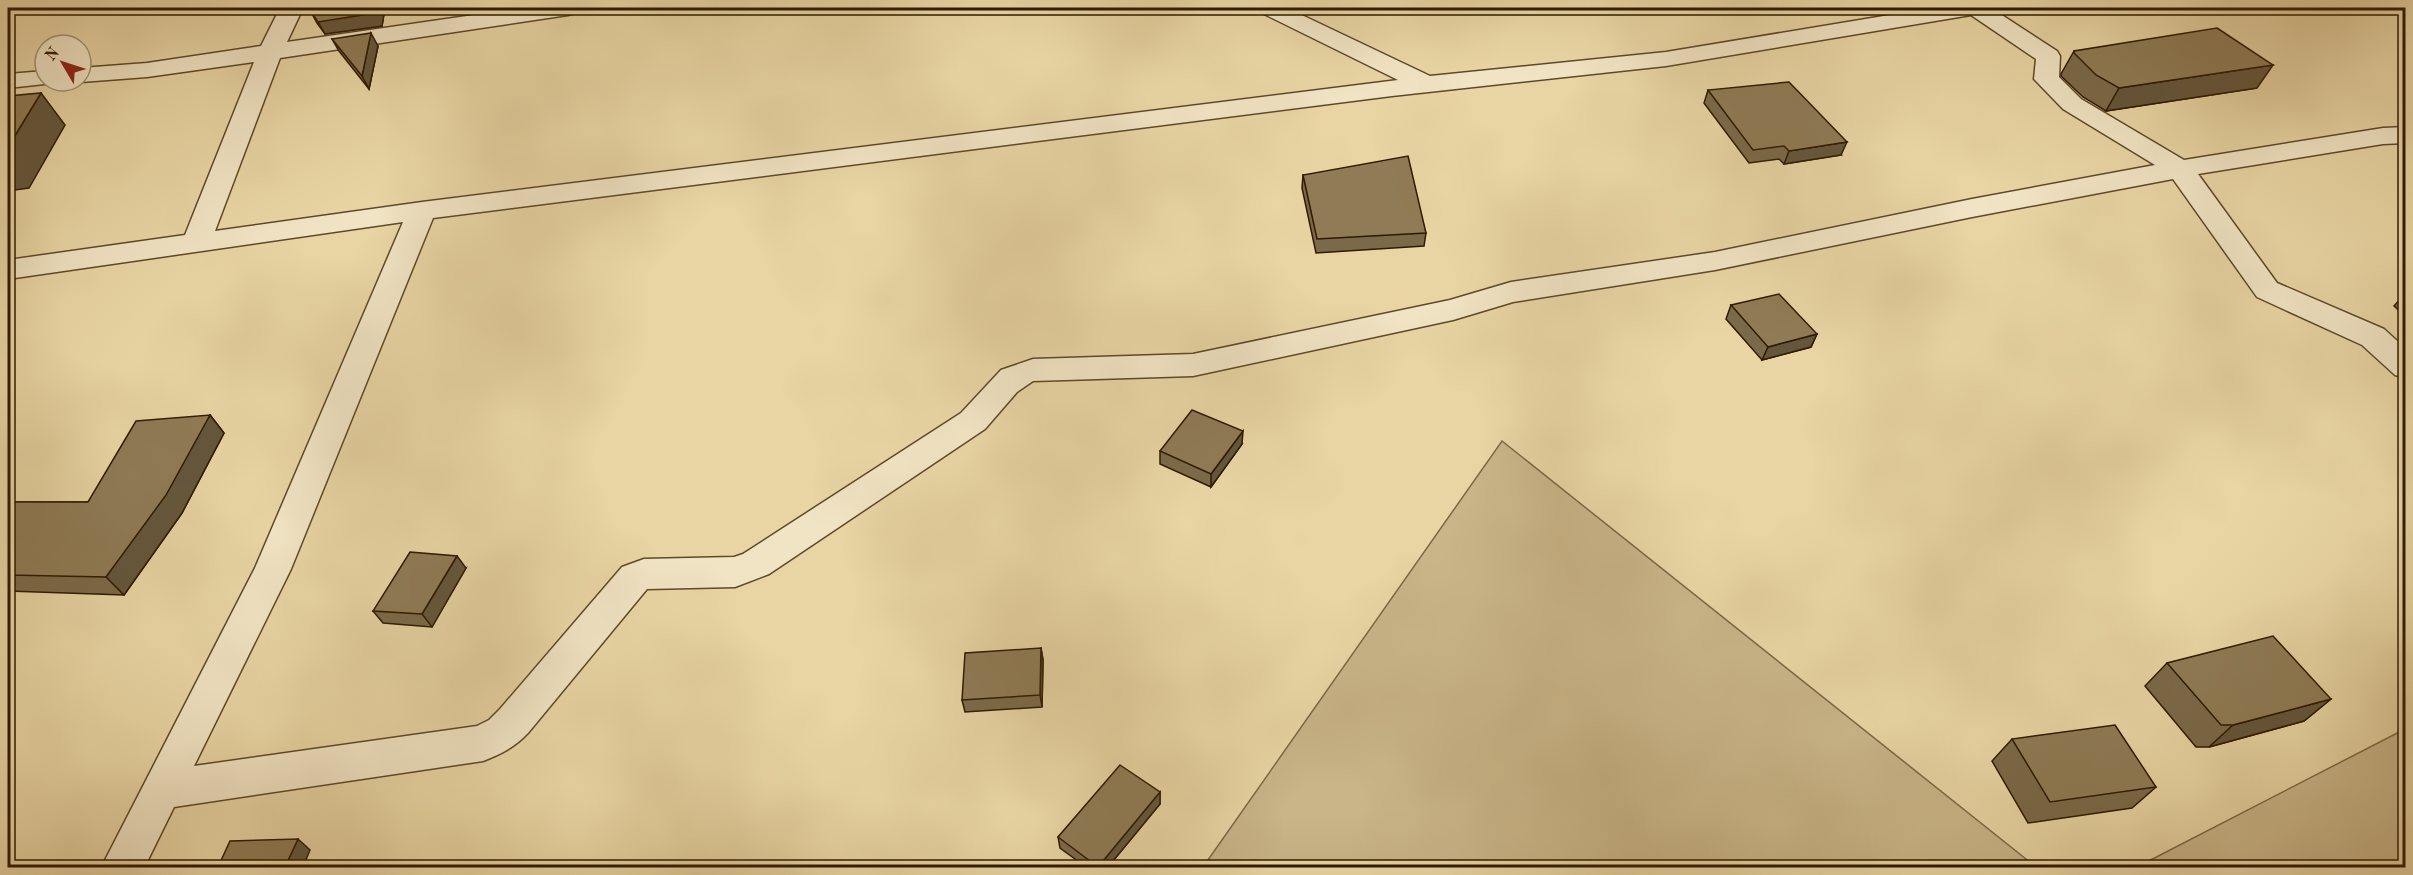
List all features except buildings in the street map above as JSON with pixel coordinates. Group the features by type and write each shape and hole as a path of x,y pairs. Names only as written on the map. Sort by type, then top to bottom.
{"street":[{"path":"197,241 270,52 291,8"},
{"path":"93,74 147,70 567,8"},
{"path":"1270,8 1428,85"},
{"path":"8,269 422,211 1428,85 1666,59 1971,8"},
{"path":"1976,8 2048,56 2046,79 2072,104 2180,169 2267,290 2373,337 2406,367"},
{"path":"8,81 33,79"},
{"path":"161,790 483,743 503,732 514,721 635,577 644,574 735,572 756,564 974,421 1010,378 1020,372 1193,365 1453,310 1511,292 1715,261 2180,169 2383,136 2406,135"},
{"path":"122,867 273,569 422,211"}],"shaded area":[{"path":"1502,441 2036,867 1203,867"},
{"path":"2405,729 2405,867 2137,867"}]}
